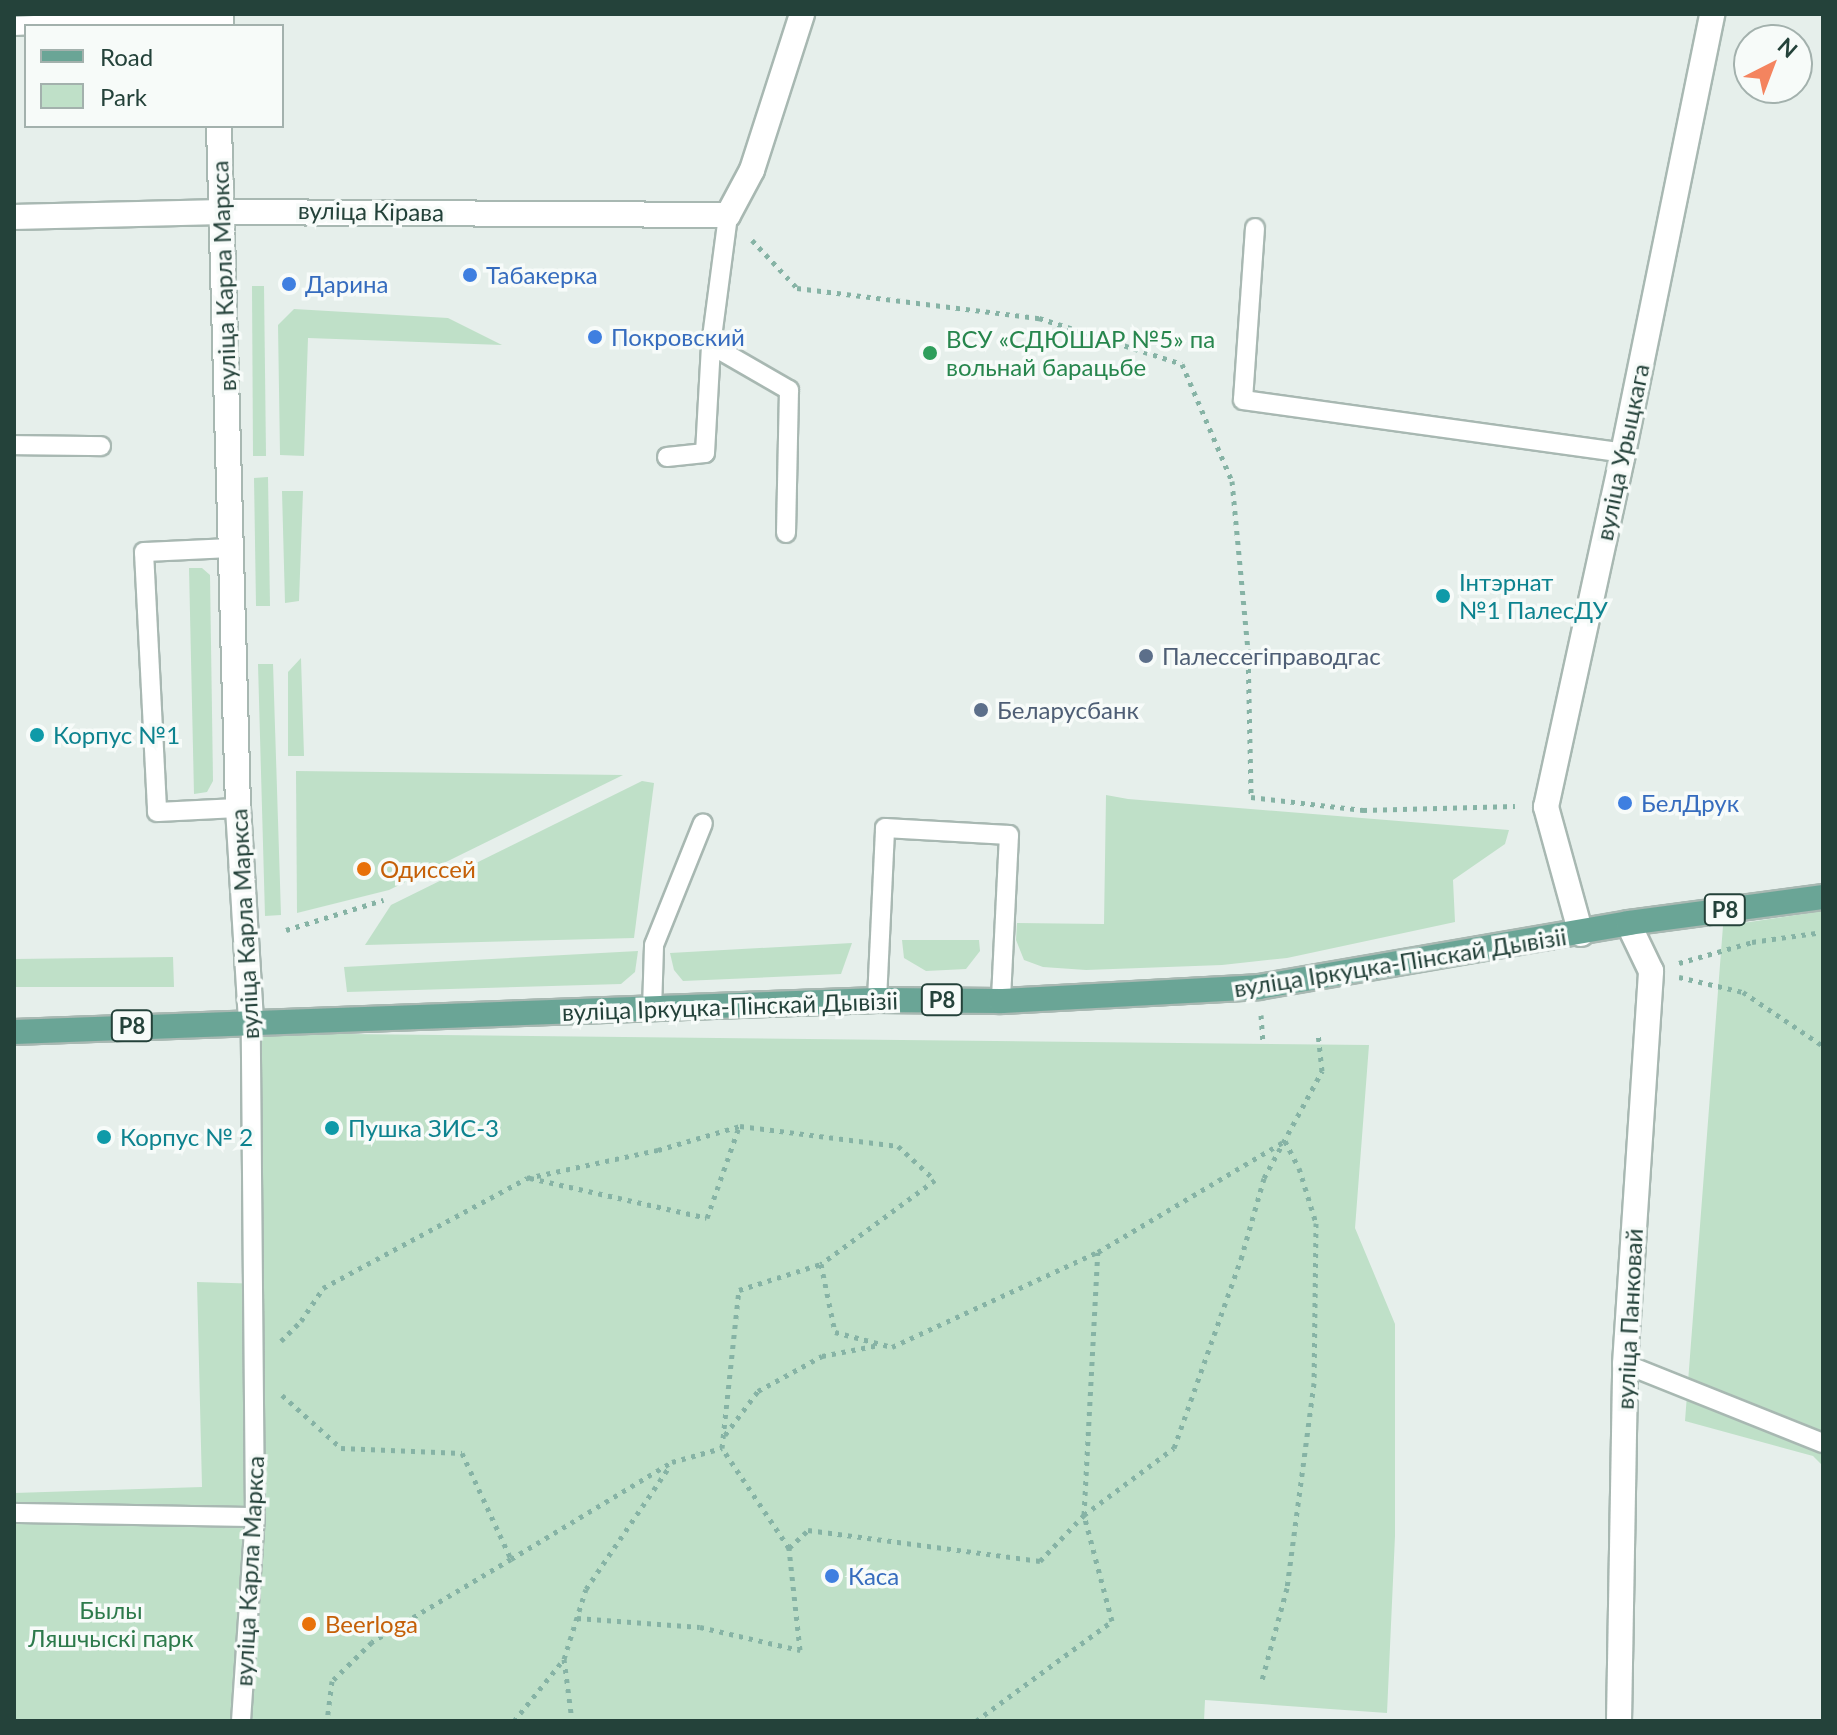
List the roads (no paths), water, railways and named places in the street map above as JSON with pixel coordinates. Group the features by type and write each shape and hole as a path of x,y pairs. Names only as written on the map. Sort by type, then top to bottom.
{"main road":[{"name":"вуліца Іркуцка-Пінскай Дывізіі","path":"14,1032 877,1000 1001,1001 1259,987 1581,934 1628,923 1822,897"}],"street":[{"path":"728,215 752,170 802,14"},
{"name":"вуліца Урыцкага","path":"1581,934 1546,807 1623,453 1712,14"},
{"name":"вуліца Карла Маркса","path":"219,128 238,808 251,1021"},
{"name":"вуліца Кірава","path":"14,217 221,212 728,215"},
{"name":"вуліца Панковай","path":"1619,1721 1625,1364 1651,971 1628,923"}],"lane":[{"path":"73,24 221,19"},
{"path":"667,457 705,453 711,345 728,215"},
{"path":"1255,228 1243,400 1623,453"},
{"path":"711,345 789,390 786,533"},
{"path":"14,445 101,446"},
{"path":"232,548 144,552 157,812 238,808"},
{"path":"652,1010 654,945 703,823"},
{"path":"877,1000 885,828 1009,835 1001,1001"},
{"path":"1822,897 1823,884"},
{"name":"вуліца Карла Маркса","path":"241,1721 255,1517 251,1021"},
{"path":"1625,1364 1823,1443"},
{"path":"14,1513 255,1517"}],"place":[{"name":"Табакерка","path":"470,275"},
{"name":"Дарина","path":"289,284"},
{"name":"Покровский","path":"595,337"},
{"name":"ВСУ «СДЮШАР №5» па вольнай барацьбе","path":"930,353"},
{"name":"Інтэрнат №1 ПалесДУ","path":"1443,596"},
{"name":"Палессегіправодгас","path":"1146,656"},
{"name":"Беларусбанк","path":"981,710"},
{"name":"Корпус №1","path":"37,735"},
{"name":"БелДрук","path":"1625,803"},
{"name":"Одиссей","path":"364,869"},
{"name":"Пушка ЗИС-3","path":"332,1128"},
{"name":"Корпус № 2","path":"104,1137"},
{"name":"Каса","path":"832,1576"},
{"name":"Beerloga","path":"309,1624"}],"park label":[{"name":"Былы Ляшчыскі парк","path":"111,1624"}]}
